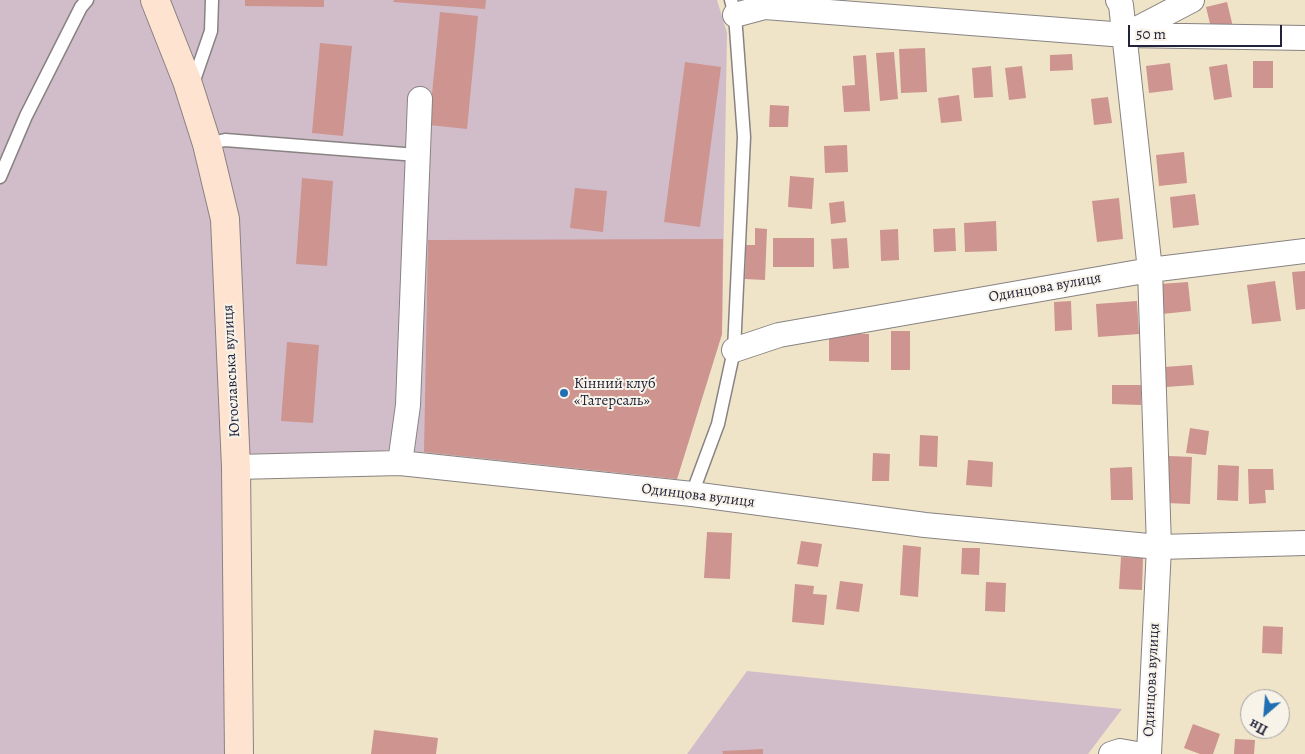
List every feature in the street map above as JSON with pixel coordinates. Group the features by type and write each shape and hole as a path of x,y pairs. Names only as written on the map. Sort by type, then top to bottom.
{"main road":[{"name":"Югославська вулиця","path":"155,0 190,90 208,144 224,219 236,467 239,754"}],"street":[{"name":"Одинцова вулиця","path":"1118,0 1121,5 1125,35 1150,270 1159,547 1149,754"},
{"path":"1125,35 1192,0"},
{"path":"733,7 765,7 1125,35 1305,38"},
{"path":"400,463 408,405 420,98"},
{"name":"Одинцова вулиця","path":"734,350 779,335 1150,270 1305,251"},
{"name":"Одинцова вулиця","path":"236,467 400,463 692,494 925,525 1159,547 1305,543"},
{"path":"1111,754 1120,751 1137,754"}],"lane":[{"path":"0,177 26,116 81,7 87,0"},
{"path":"190,90 211,30 212,0"},
{"path":"692,494 718,424 734,350 744,137 733,7"},
{"path":"208,144 225,140 418,155"}],"shaded area":[{"path":"0,0 142,0 176,83 214,221 225,467 228,754 0,754"},
{"path":"167,0 717,0 727,33 722,334 677,479 410,451 246,454 235,218"},
{"path":"747,671 1122,709 1088,754 687,754"}],"building":[{"path":"245,0 324,0 324,7 245,6"},
{"path":"394,0 486,0 485,9 393,2"},
{"path":"1227,2 1233,27 1212,32 1206,7"},
{"path":"440,12 478,16 467,129 429,125"},
{"path":"320,43 352,46 343,136 312,133"},
{"path":"925,48 927,92 901,93 899,49"},
{"path":"894,52 898,99 880,101 876,53"},
{"path":"1072,54 1073,70 1050,71 1050,55"},
{"path":"866,55 870,111 844,112 842,86 855,85 853,56"},
{"path":"1253,61 1273,61 1273,88 1253,88"},
{"path":"685,62 721,67 700,227 664,222"},
{"path":"1170,63 1173,90 1149,93 1146,66"},
{"path":"1227,64 1232,97 1214,100 1209,67"},
{"path":"991,66 993,97 974,98 972,68"},
{"path":"1022,66 1026,98 1009,100 1005,68"},
{"path":"959,95 962,121 941,123 938,98"},
{"path":"1108,97 1112,123 1094,125 1091,99"},
{"path":"770,105 789,106 788,127 769,127"},
{"path":"847,145 848,172 825,173 824,146"},
{"path":"1184,152 1187,183 1159,186 1156,155"},
{"path":"790,176 814,178 812,209 788,207"},
{"path":"302,178 333,181 327,266 296,264"},
{"path":"575,188 607,191 603,232 570,228"},
{"path":"1195,194 1199,225 1173,228 1170,197"},
{"path":"1119,198 1123,239 1097,242 1092,201"},
{"path":"844,201 846,222 831,224 829,203"},
{"path":"996,221 997,251 965,252 964,223"},
{"path":"755,228 767,229 765,280 745,279 746,245 755,245"},
{"path":"955,228 956,251 934,252 933,229"},
{"path":"898,229 899,260 881,261 880,230"},
{"path":"773,238 814,238 814,267 773,267"},
{"path":"847,238 849,268 833,269 831,239"},
{"name":"Кінний клуб «Татерсаль»","path":"723,239 722,334 677,479 424,452 428,240"},
{"path":"1305,271 1305,309 1296,310 1292,272"},
{"path":"1275,281 1281,321 1252,324 1247,285"},
{"path":"1188,282 1191,311 1162,314 1160,284"},
{"path":"1071,301 1072,330 1055,331 1054,302"},
{"path":"1137,301 1139,334 1098,337 1096,304"},
{"path":"891,331 910,331 910,370 891,370"},
{"path":"829,333 869,334 869,362 829,361"},
{"path":"287,342 319,345 313,423 281,421"},
{"path":"1192,365 1194,385 1166,387 1164,367"},
{"path":"1112,385 1141,385 1141,405 1112,404"},
{"path":"1190,428 1209,431 1206,455 1186,453"},
{"path":"920,435 938,436 937,467 919,466"},
{"path":"873,453 890,454 889,481 872,481"},
{"path":"1169,456 1192,457 1190,504 1167,503"},
{"path":"968,460 993,462 992,487 966,485"},
{"path":"1218,465 1239,466 1238,501 1217,500"},
{"path":"1132,467 1133,500 1111,500 1110,468"},
{"path":"1248,469 1273,469 1274,490 1265,490 1266,503 1249,504"},
{"path":"707,532 732,533 730,579 704,578"},
{"path":"801,541 822,544 818,567 797,564"},
{"path":"903,545 921,547 918,597 900,595"},
{"path":"962,548 980,548 979,575 961,574"},
{"path":"1121,557 1143,558 1142,590 1119,589"},
{"path":"840,581 863,584 859,612 836,609"},
{"path":"986,582 1006,583 1005,612 985,611"},
{"path":"795,584 814,586 813,594 827,595 824,625 792,622"},
{"path":"1263,626 1283,627 1282,654 1262,653"},
{"path":"1193,724 1220,734 1213,754 1200,754 1184,748"},
{"path":"374,730 438,738 436,754 371,754"},
{"path":"1235,739 1255,740 1254,754 1234,754"},
{"path":"763,749 763,754 723,754 722,751"}],"place":[{"name":"Кінний клуб «Татерсаль»","path":"564,393"}]}
